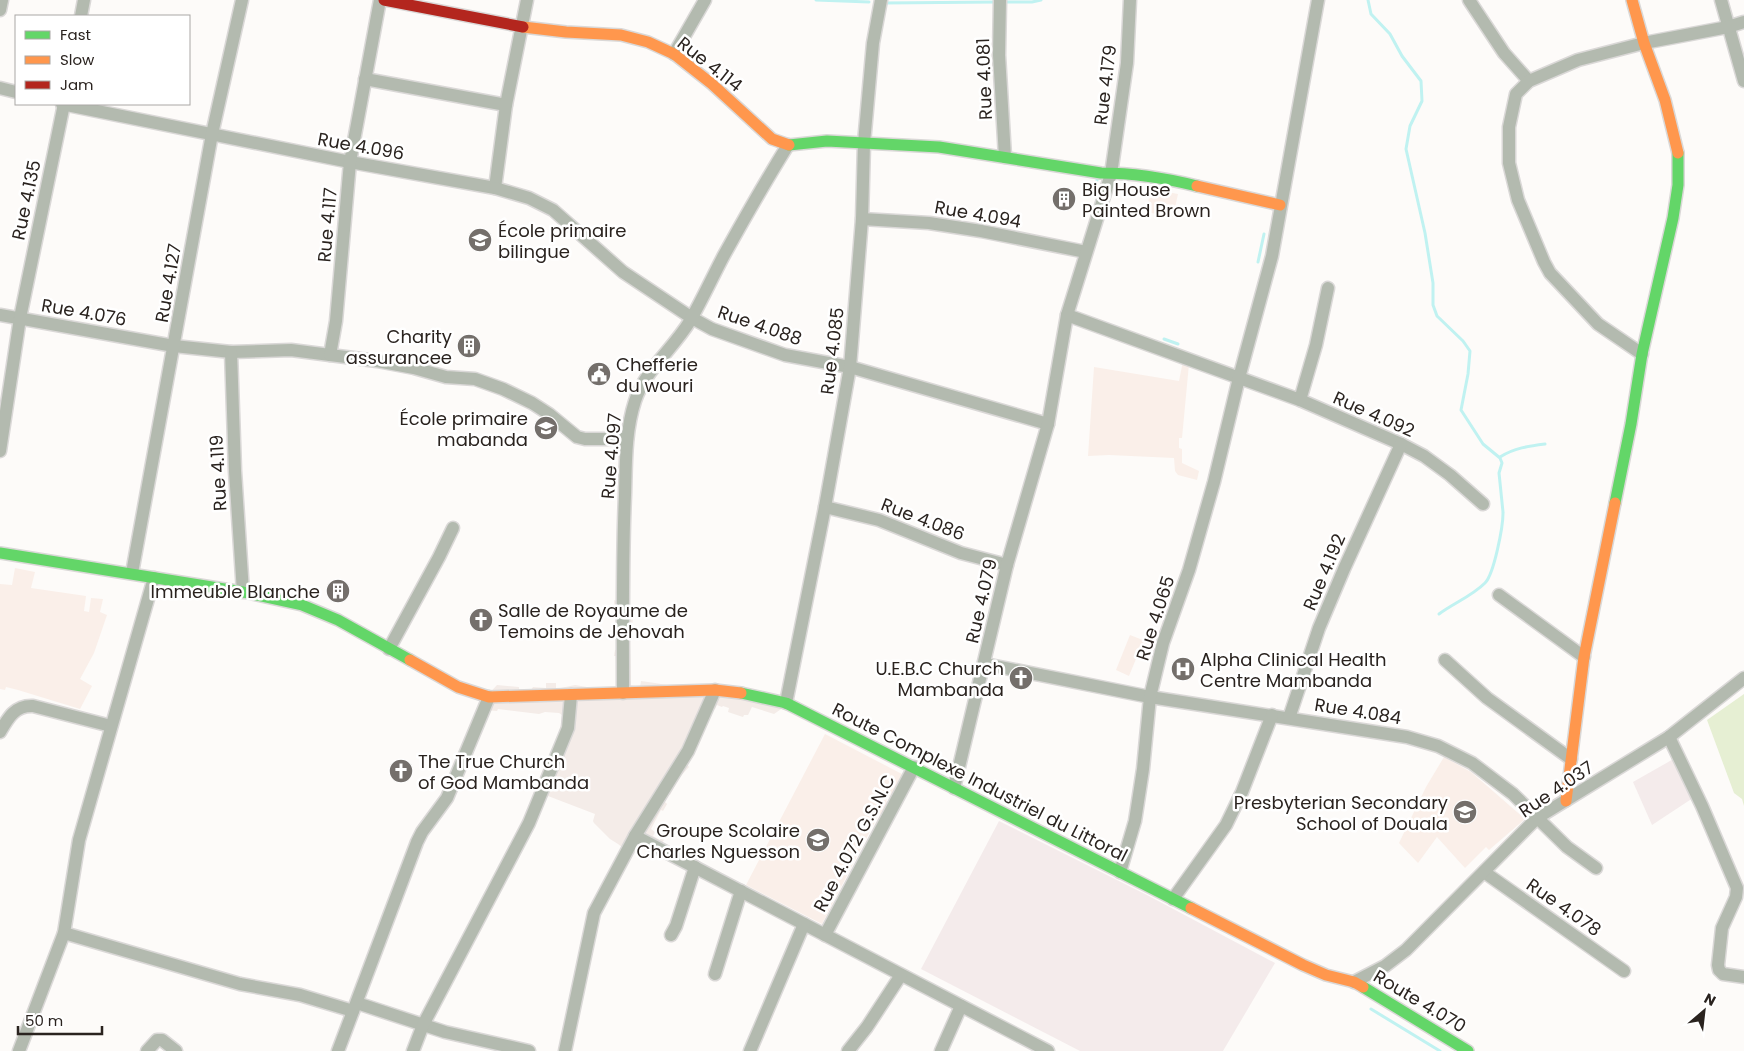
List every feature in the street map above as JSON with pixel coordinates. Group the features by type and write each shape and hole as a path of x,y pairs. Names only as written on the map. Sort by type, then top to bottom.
{"street":[{"path":"0,10 2,0"},
{"path":"81,15 84,0"},
{"name":"Rue 4.127","path":"132,572 212,134 242,0"},
{"name":"Rue 4.117","path":"330,355 336,321 350,162 380,0"},
{"name":"Rue 4.114","path":"384,0 521,27 622,35 648,42 674,54 712,84 772,139 788,145"},
{"path":"495,188 506,105 526,0"},
{"path":"674,54 705,0"},
{"name":"Rue 4.085","path":"786,703 825,507 850,366 862,219 864,143 873,43 881,0"},
{"name":"Rue 4.081","path":"1000,0 999,55 1005,158"},
{"name":"Rue 4.179","path":"1066,315 1111,174 1127,63 1130,0"},
{"name":"Rue 4.065","path":"1120,872 1135,821 1143,769 1150,697 1163,643 1189,570 1214,482 1239,378 1272,256 1318,0"},
{"path":"1469,0 1504,53 1529,81"},
{"path":"1566,801 1584,656 1631,424 1642,354 1673,218 1678,184 1679,157 1665,100 1644,43 1632,0"},
{"path":"1721,0 1744,81"},
{"path":"1642,354 1598,324 1550,273 1544,262 1518,200 1509,163 1508,127 1516,94 1529,81 1578,60 1644,43 1728,27 1744,22"},
{"path":"366,79 506,105"},
{"path":"0,88 15,92"},
{"name":"Rue 4.135","path":"0,451 20,318 63,105"},
{"name":"Rue 4.096","path":"68,105 350,162 495,188"},
{"path":"788,145 827,141 939,147 1111,174 1128,173 1168,179 1280,205"},
{"name":"Rue 4.097","path":"623,693 623,530 627,439 634,403 641,385 659,360 681,335 692,318 727,249 788,145"},
{"name":"Rue 4.088","path":"495,188 529,198 553,210 623,272 692,318 727,334 785,355 850,366 1048,424"},
{"name":"Rue 4.094","path":"862,219 938,224 980,230 1086,252"},
{"path":"1300,400 1316,344 1328,288"},
{"name":"Rue 4.076","path":"0,314 174,346 231,352"},
{"name":"Rue 4.092","path":"1066,315 1300,400 1401,444 1424,456 1450,475 1483,504"},
{"name":"Rue 4.079","path":"954,788 1007,565 1048,424 1066,315"},
{"path":"231,352 291,350 414,368 446,377 475,379 503,389 532,403 577,437 585,439 627,439"},
{"name":"Rue 4.119","path":"231,352 234,471 243,592"},
{"name":"Rue 4.192","path":"1289,718 1319,628 1401,444"},
{"name":"Rue 4.086","path":"825,507 878,520 962,553 1007,565"},
{"path":"389,649 453,528"},
{"name":"Route Complexe Industriel du Littoral","path":"0,552 132,572 154,578 243,592 302,605 338,620 458,687 489,697 715,690 746,694 786,703 1303,965 1354,982"},
{"path":"19,1051 64,933 79,840 154,578"},
{"path":"1499,595 1584,656"},
{"path":"1444,660 1487,698 1571,760"},
{"name":"Rue 4.084","path":"985,664 1150,697 1407,737 1438,746 1472,764 1513,794 1578,857 1596,868"},
{"name":"Rue 4.037","path":"1354,982 1385,966 1406,950 1538,818 1669,737 1744,678"},
{"path":"565,1051 594,913 635,836 688,751 715,690"},
{"path":"413,1051 423,1025 529,823 568,728 570,695"},
{"path":"338,1051 417,842 422,832 447,798 489,697"},
{"path":"0,732 16,709 23,706 33,706 111,726"},
{"path":"1173,899 1226,824 1242,792 1272,715"},
{"path":"1669,737 1702,806 1737,888 1736,898 1722,928 1719,970 1723,974 1744,977"},
{"name":"Rue 4.072 G.S.N.C","path":"825,935 914,768"},
{"path":"635,836 962,1006 1042,1050"},
{"path":"670,935 676,926 695,867"},
{"name":"Rue 4.078","path":"1484,872 1624,971"},
{"path":"714,974 741,891"},
{"path":"750,1051 804,924"},
{"path":"64,933 240,984 355,1007 445,1032 528,1051"},
{"path":"848,1051 867,1027 901,975"},
{"name":"Route 4.070","path":"1354,982 1468,1051"},
{"path":"941,1051 962,1006"},
{"path":"147,1051 157,1040 162,1040 176,1051"}],"shaded area":[{"path":"1151,189 1178,194 1173,217 1146,212"},
{"path":"1183,361 1189,364 1182,438 1179,438 1179,448 1182,449 1182,463 1199,471 1197,480 1178,475 1175,471 1174,458 1088,456 1094,367 1179,381"},
{"path":"15,568 35,572 31,588 86,596 84,611 89,612 91,598 103,599 100,612 107,615 94,653 80,679 92,686 80,709 6,687 5,690 0,689 0,584 12,585"},
{"path":"614,600 634,610 630,643 631,685 640,687 641,681 787,705 774,714 752,707 748,715 743,717 728,712 729,708 723,706 717,705 715,709 713,708 685,761 689,767 669,794 665,802 667,804 663,811 661,810 651,829 655,832 653,836 660,840 662,836 665,838 657,852 636,841 629,853 610,839 594,823 595,814 548,796 540,786 547,769 548,758 553,755 558,740 562,715 545,712 539,714 498,709 497,711 485,710 485,698 497,685 531,690 533,687 546,688 546,683 556,683 556,689 575,685 617,692 618,656 614,656 615,650 617,650"},
{"path":"1130,635 1153,644 1147,657 1138,654 1129,676 1116,670"},
{"name":"Groupe Scolaire Charles Nguesson","path":"825,734 902,774 892,794 886,801 890,803 884,815 879,814 822,924 746,885"},
{"name":"Presbyterian Secondary School of Douala","path":"1444,757 1471,772 1525,819 1489,850 1486,847 1465,868 1437,837 1418,863 1399,843 1426,787"},
{"path":"1677,757 1696,796 1652,825 1633,782"},
{"path":"999,821 1147,895 1275,963 1223,1051 1080,1051 921,969"}],"green space":[{"path":"1744,694 1744,806 1742,799 1734,793 1707,720"}],"waterway":[{"path":"816,0 869,2"},
{"path":"1004,2 1032,2 1041,0"},
{"path":"1368,0 1371,14 1390,34 1402,56 1421,81 1422,101 1410,126 1406,149 1425,233 1433,283 1433,305 1437,316 1463,341 1470,351 1461,410 1483,444 1500,458 1502,463 1499,473 1503,512"},
{"path":"884,3 998,2"},
{"path":"1092,195 1098,177"},
{"path":"1258,262 1264,234"},
{"path":"1164,339 1178,344"},
{"path":"1500,457 1516,449 1545,444"},
{"path":"1439,614 1485,583 1492,570 1503,513"},
{"path":"1371,1009 1440,1051"}],"traffic: fast":[{"path":"789,145 827,141 939,147 1101,173 1149,177 1197,186"},
{"path":"1615,503 1631,424 1642,354 1673,218 1678,185 1678,153"},
{"path":"0,553 243,592 302,605 338,620 410,660"},
{"path":"741,693 786,703 1191,908"},
{"path":"1363,987 1468,1051"}],"traffic: slow":[{"path":"1632,0 1644,43 1665,100 1678,153"},
{"path":"523,27 621,35 648,42 674,54 712,84 772,139 789,145"},
{"path":"1197,186 1280,205"},
{"path":"1566,801 1584,657 1615,503"},
{"path":"410,660 458,687 489,697 715,690 741,693"},
{"path":"1191,908 1303,965 1326,975 1354,982 1363,987"}],"traffic: jam":[{"path":"384,0 523,27"}],"place":[{"name":"Big House Painted Brown","path":"1064,199"},
{"name":"École primaire bilingue","path":"480,240"},
{"name":"Charity assurancee","path":"469,346"},
{"name":"Chefferie du wouri","path":"599,374"},
{"name":"École primaire mabanda","path":"546,428"},
{"name":"Immeuble Blanche","path":"338,591"},
{"name":"Salle de Royaume de Temoins de Jehovah","path":"481,620"},
{"name":"Alpha Clinical Health Centre Mambanda","path":"1183,669"},
{"name":"U.E.B.C Church Mambanda","path":"1021,678"},
{"name":"The True Church of God Mambanda","path":"401,771"},
{"name":"Presbyterian Secondary School of Douala","path":"1465,812"},
{"name":"Groupe Scolaire Charles Nguesson","path":"818,840"}]}
